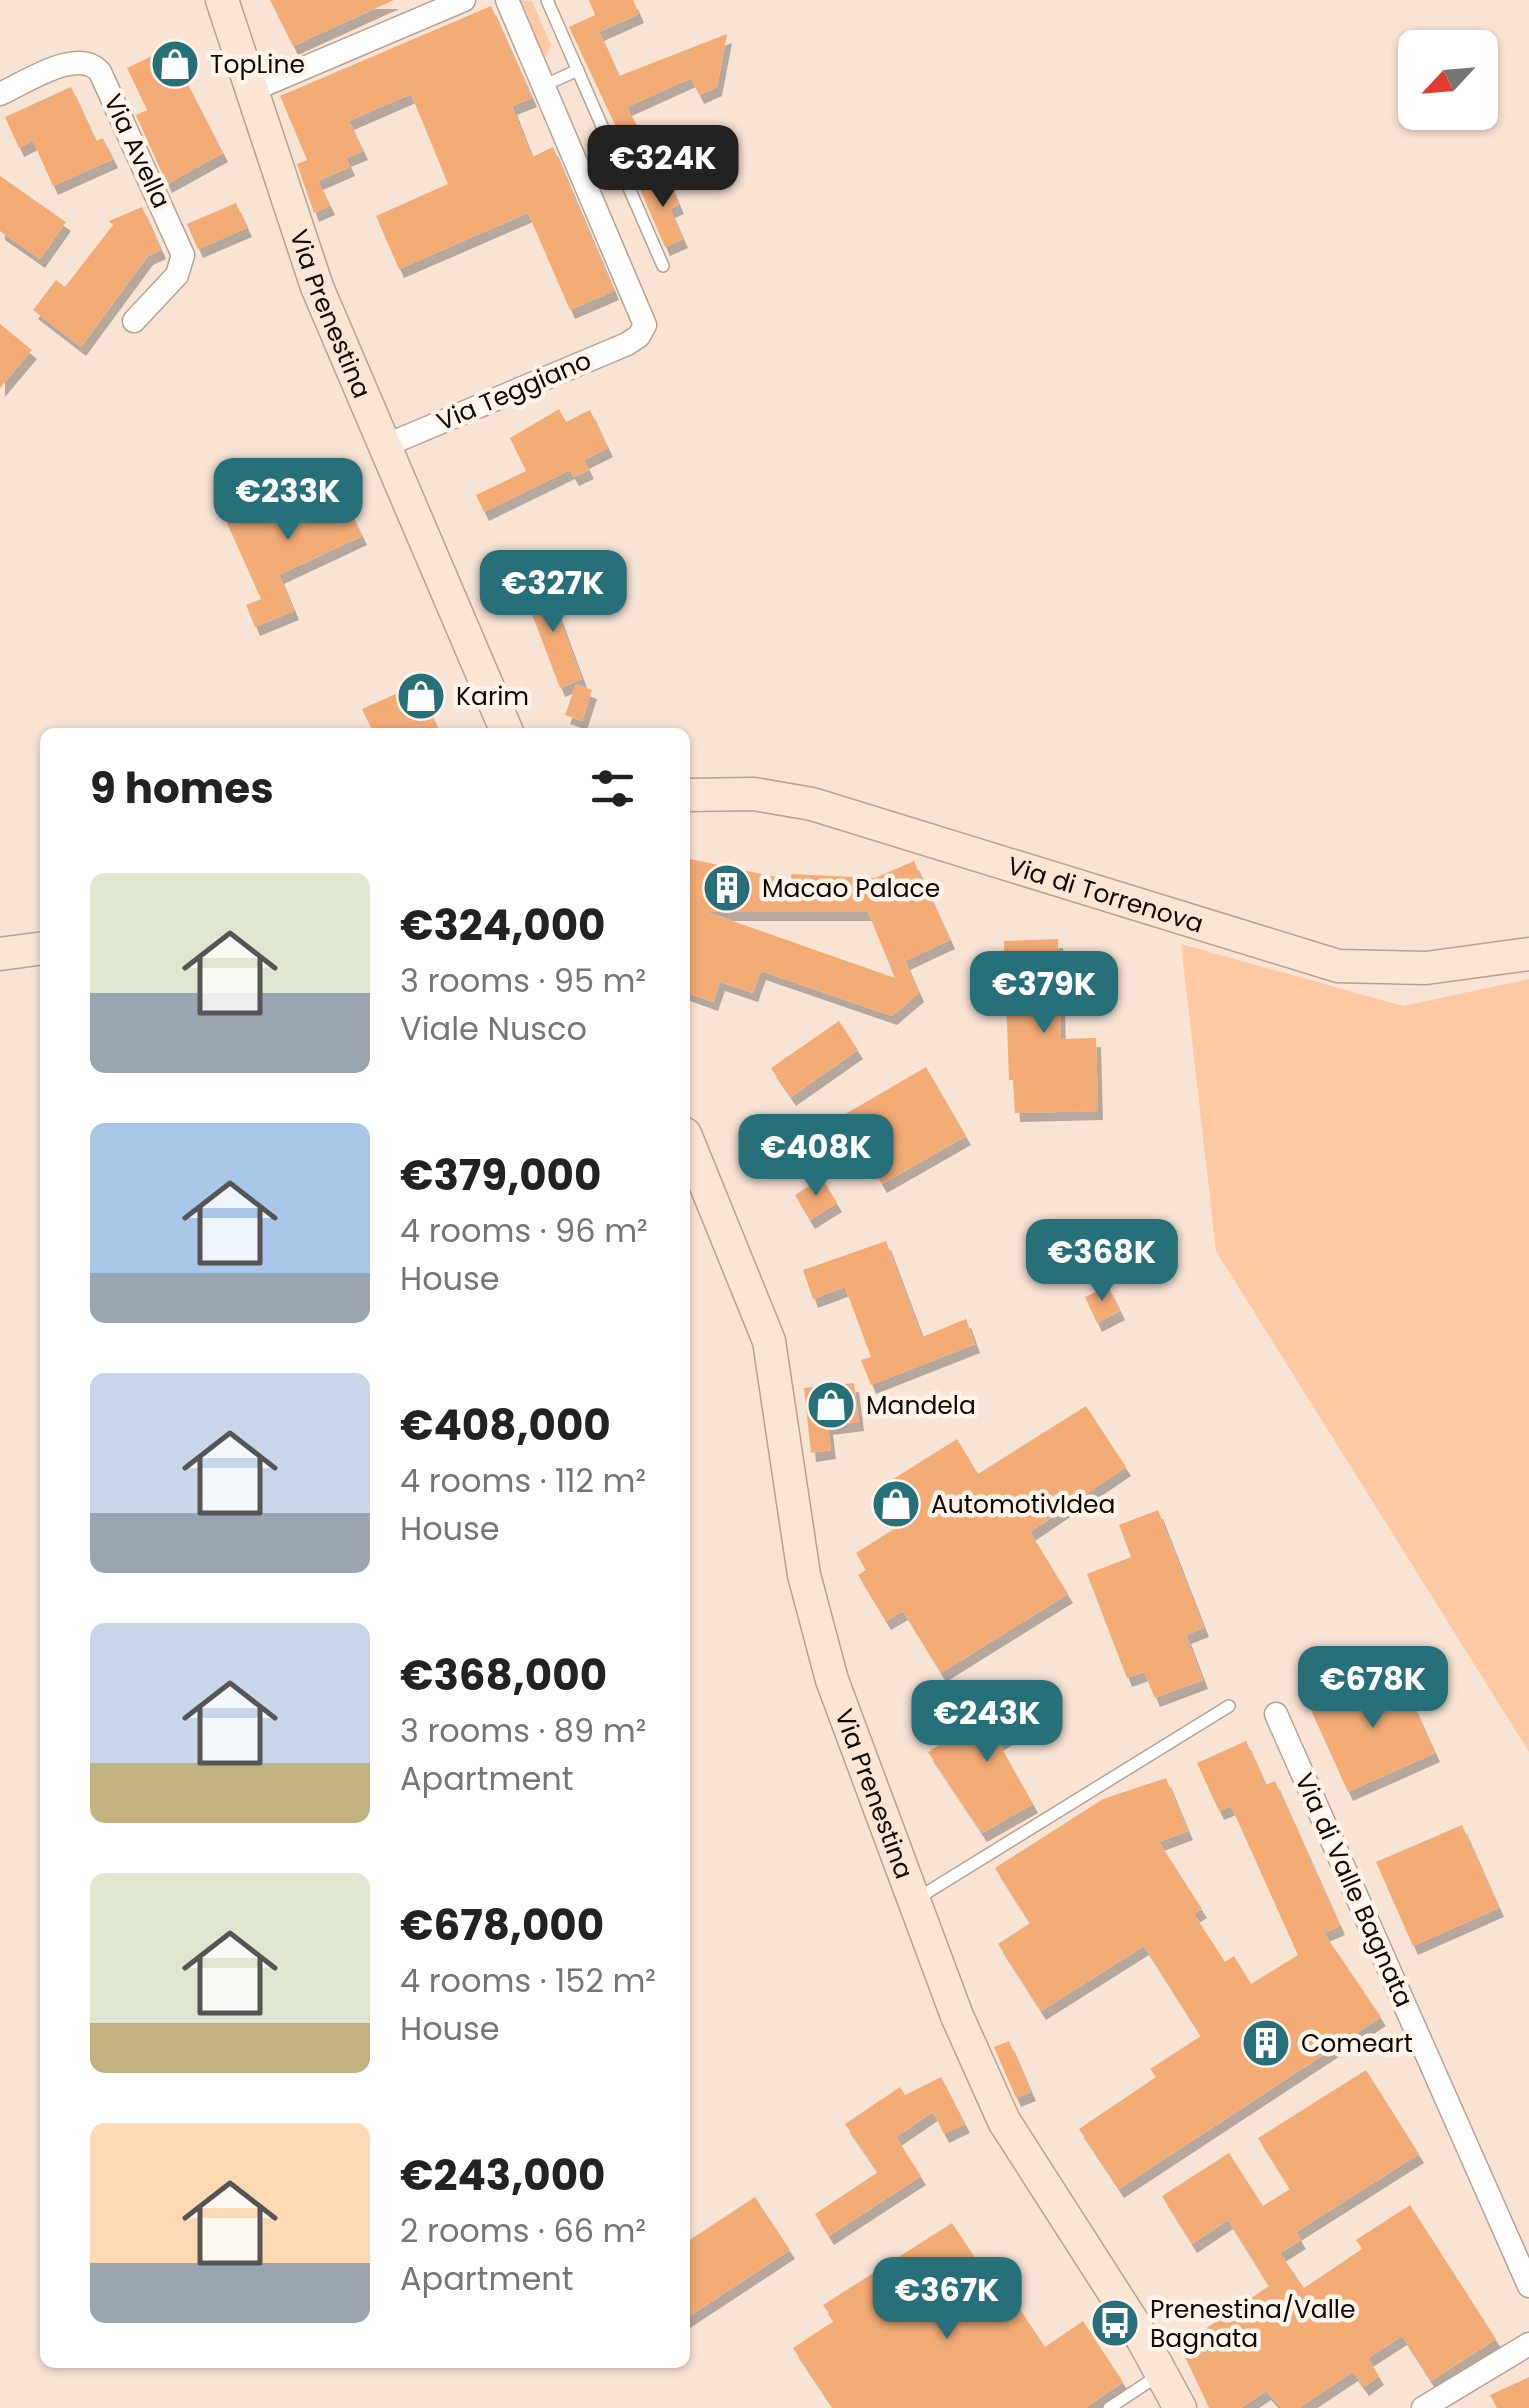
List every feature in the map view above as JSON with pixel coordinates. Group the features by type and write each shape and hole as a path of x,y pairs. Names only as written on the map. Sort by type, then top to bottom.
{"main road":[{"name":"Via Prenestina","path":"222,0 312,274 382,447 505,728"},
{"name":"Via di Torrenova","path":"690,794 754,794 812,804 1338,966 1426,968 1529,954"},
{"path":"0,954 40,949"},
{"name":"Via Prenestina","path":"690,1146 769,1342 802,1560 818,1633 854,1746 914,1901 1004,2121 1163,2373 1180,2408"}],"street":[{"path":"250,91 464,0"},
{"path":"508,0 545,85"},
{"name":"Via Avella","path":"1,90 76,61 91,62 103,76 183,255 176,275 134,320"},
{"name":"Via Teggiano","path":"382,447 626,344 643,330 643,312 545,85"},
{"name":"Via di Valle Bagnata","path":"1276,1714 1529,2286"},
{"path":"1423,2408 1529,2344"}],"lane":[{"path":"547,0 664,266"},
{"path":"545,85 578,70"},
{"path":"914,1901 1229,1706"},
{"path":"1109,2408 1163,2373"}],"shaded area":[{"path":"519,0 532,1 551,45 546,56 541,56"},
{"path":"1181,944 1403,1006 1529,979 1529,1752 1216,1251"}],"building":[{"path":"270,0 394,0 293,46"},
{"path":"589,0 633,0 639,14 599,32 619,76 727,34 717,87 699,95 691,78 627,107 641,138 625,146 569,27 595,15"},
{"path":"491,6 532,98 512,106 532,157 553,147 614,291 570,310 528,213 399,269 376,216 448,184 411,94 349,121 363,151 346,158 350,167 318,181 330,206 314,213 297,164 307,160 280,96"},
{"path":"169,48 223,153 167,184 136,115 147,110 127,68"},
{"path":"71,87 96,141 103,138 113,159 53,186 33,141 19,148 5,117"},
{"path":"0,176 66,222 40,259 0,231"},
{"path":"667,177 679,205 670,209 683,239 665,247 640,189"},
{"path":"236,203 247,228 198,249 187,224"},
{"path":"142,207 161,250 148,256 81,347 33,310 56,280 65,287 113,225 109,221"},
{"path":"0,324 32,350 0,388"},
{"path":"559,409 566,422 590,410 608,448 584,460 589,470 574,477 570,470 484,512 476,495 526,471 510,438"},
{"path":"337,483 362,536 279,575 294,611 255,627 246,605 261,599 223,514 256,500 264,517"},
{"path":"546,582 582,679 560,688 523,590"},
{"path":"418,684 437,728 371,728 362,709"},
{"path":"576,684 592,690 582,721 565,715"},
{"path":"690,859 791,880 791,874 875,878 914,861 950,940 905,961 919,993 892,1016 761,971 753,993 720,982 713,1002 690,994","holes":["707,912 868,912 895,978"]},
{"path":"1058,939 1061,1039 1096,1038 1098,1111 1015,1113 1013,1080 1009,1080 1004,941"},
{"path":"839,1021 858,1050 791,1097 771,1068"},
{"path":"926,1067 966,1136 882,1184 842,1116"},
{"path":"822,1178 837,1203 810,1220 795,1195"},
{"path":"886,1241 922,1337 966,1319 975,1344 871,1385 861,1360 871,1357 845,1287 813,1299 803,1270"},
{"path":"1108,1286 1120,1311 1097,1323 1085,1297"},
{"name":"Mandela","path":"854,1383 859,1422 828,1426 831,1450 811,1453 804,1388"},
{"path":"1086,1406 1126,1467 1030,1532 1068,1594 941,1673 903,1611 886,1621 858,1575 866,1570 856,1553 905,1522 882,1486 957,1439 978,1474"},
{"path":"1158,1510 1204,1628 1186,1635 1203,1680 1155,1698 1144,1672 1127,1678 1087,1574 1131,1557 1119,1525"},
{"path":"1398,1671 1435,1753 1348,1792 1311,1710"},
{"path":"1024,1692 1040,1716 998,1742 1033,1804 982,1833 928,1752"},
{"path":"1246,1741 1266,1785 1275,1781 1340,1926 1324,1933 1381,2017 1119,2189 1079,2129 1156,2077 1150,2069 1201,2036 1144,1946 1041,2011 998,1944 1030,1923 995,1868 1103,1799 1166,1778 1188,1831 1159,1842 1202,1909 1194,1914 1225,1962 1234,1956 1251,1984 1298,1955 1231,1806 1219,1811 1197,1763"},
{"path":"1462,1825 1499,1908 1413,1946 1376,1862"},
{"path":"1009,2041 1031,2092 1016,2098 994,2047"},
{"path":"1366,2070 1419,2154 1296,2232 1301,2240 1280,2253 1304,2288 1362,2249 1356,2240 1410,2205 1496,2339 1431,2381 1402,2336 1368,2358 1379,2376 1364,2387 1353,2372 1299,2408 1282,2408 1266,2391 1241,2408 1209,2408 1180,2346 1269,2286 1228,2220 1192,2244 1162,2196 1229,2153 1263,2206 1290,2189 1258,2138"},
{"path":"941,2077 965,2124 944,2134 933,2112 896,2137 921,2176 829,2236 815,2214 878,2172 845,2124 900,2087 905,2095"},
{"path":"755,2197 790,2250 690,2316 690,2240"},
{"path":"952,2223 986,2274 993,2269 1045,2347 1083,2321 1123,2382 1085,2408 833,2408 793,2348 834,2321 823,2305"},
{"path":"1529,2377 1529,2408 1497,2408 1490,2395"}],"place":[{"name":"TopLine","path":"175,64"},
{"name":"Karim","path":"421,696"},
{"name":"Macao Palace","path":"727,888"},
{"name":"Mandela","path":"831,1405"},
{"name":"AutomotivIdea","path":"896,1504"},
{"name":"Comeart","path":"1266,2043"},
{"name":"Prenestina/Valle Bagnata","path":"1115,2323"}]}
